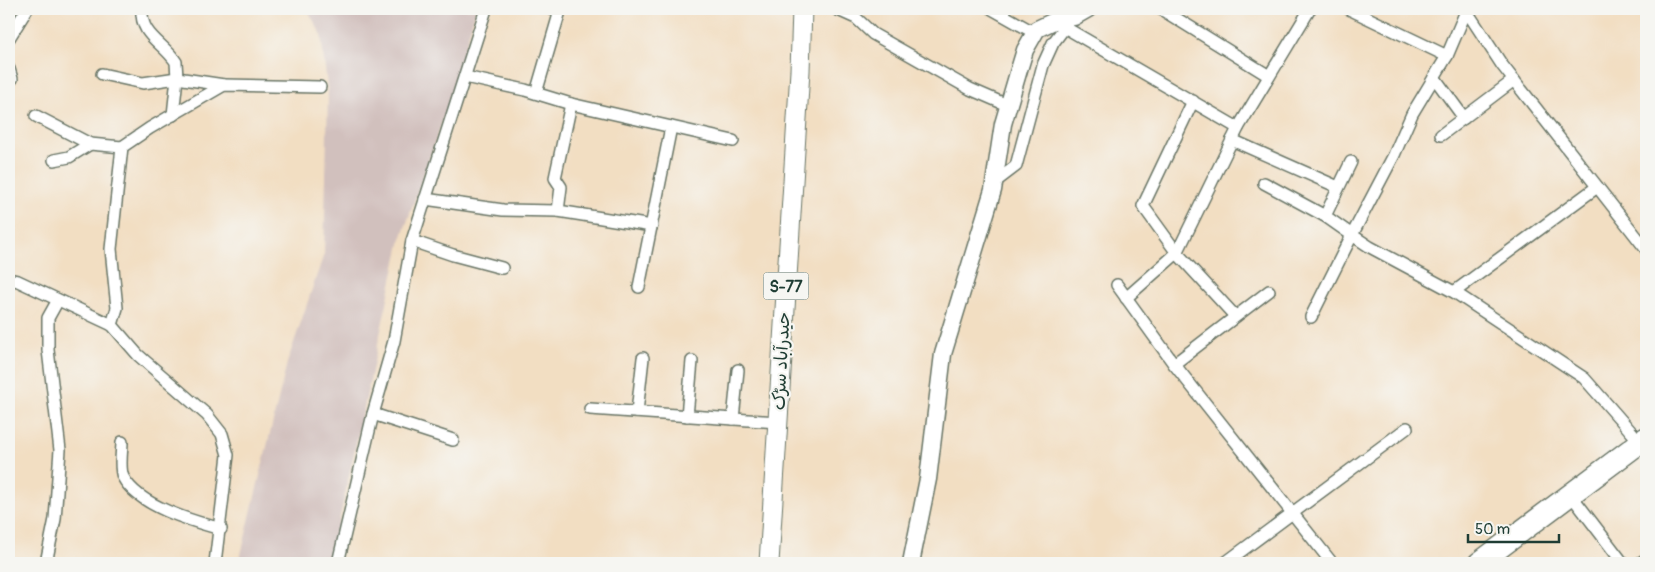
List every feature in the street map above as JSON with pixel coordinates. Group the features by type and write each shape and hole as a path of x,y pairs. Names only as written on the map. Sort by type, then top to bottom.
{"highway":[{"path":"1479,563 1643,440"}],"main road":[{"name":"حیدرآباد سڑک","path":"769,563 802,9"}],"street":[{"path":"9,38 27,9"},
{"path":"142,9 142,21 148,34 176,62 177,78 173,115"},
{"path":"338,563 373,414 394,341 412,241 486,9"},
{"path":"536,93 560,11 551,9"},
{"path":"836,9 856,18 873,34 970,90 1008,104"},
{"path":"992,9 1035,33"},
{"path":"1161,9 1269,76"},
{"path":"1126,298 1177,253 1238,128 1310,9"},
{"path":"1349,9 1447,56"},
{"path":"1311,317 1394,155 1412,114 1447,56 1467,9"},
{"path":"1467,9 1514,80 1597,187 1642,235 1646,249"},
{"path":"995,182 1016,166 1044,65 1070,18"},
{"path":"911,563 928,479 943,354 995,182 1008,104 1025,50 1037,29 1070,18"},
{"path":"1070,18 1192,101 1238,128"},
{"path":"102,74 143,83 177,78 224,85 320,87"},
{"path":"465,77 536,93 571,104 733,141"},
{"path":"1434,77 1464,118"},
{"path":"1441,135 1514,80"},
{"path":"112,325 117,308 111,249 122,147 130,140 224,85"},
{"path":"1192,101 1143,206 1177,253 1236,316"},
{"path":"558,211 561,187 555,178 571,104"},
{"path":"36,116 90,144 122,147"},
{"path":"639,288 671,127"},
{"path":"1232,140 1338,187"},
{"path":"54,160 69,157 90,144"},
{"path":"1325,216 1351,162"},
{"path":"1264,183 1325,216 1370,247 1454,292 1584,378 1643,440"},
{"path":"1454,292 1597,187"},
{"path":"425,199 504,210 558,211 652,226"},
{"path":"412,241 453,255 502,268"},
{"path":"9,279 18,281 112,325 138,356 207,415 222,434 228,455 221,529 215,563"},
{"path":"1117,285 1174,364 1332,563"},
{"path":"1174,364 1269,290"},
{"path":"46,563 55,519 60,450 48,350 48,318 58,300"},
{"path":"637,412 643,358"},
{"path":"687,416 692,361"},
{"path":"733,419 738,370"},
{"path":"590,409 778,422"},
{"path":"373,414 453,440"},
{"path":"1225,563 1407,428"},
{"path":"122,442 122,475 147,500 180,517 221,529"},
{"path":"1571,495 1623,563"},
{"path":"1640,563 1646,559"}],"shaded area":[{"path":"307,9 476,9 450,100 401,239 336,535 327,563 239,563 287,363 324,254 328,94 321,34"}]}
